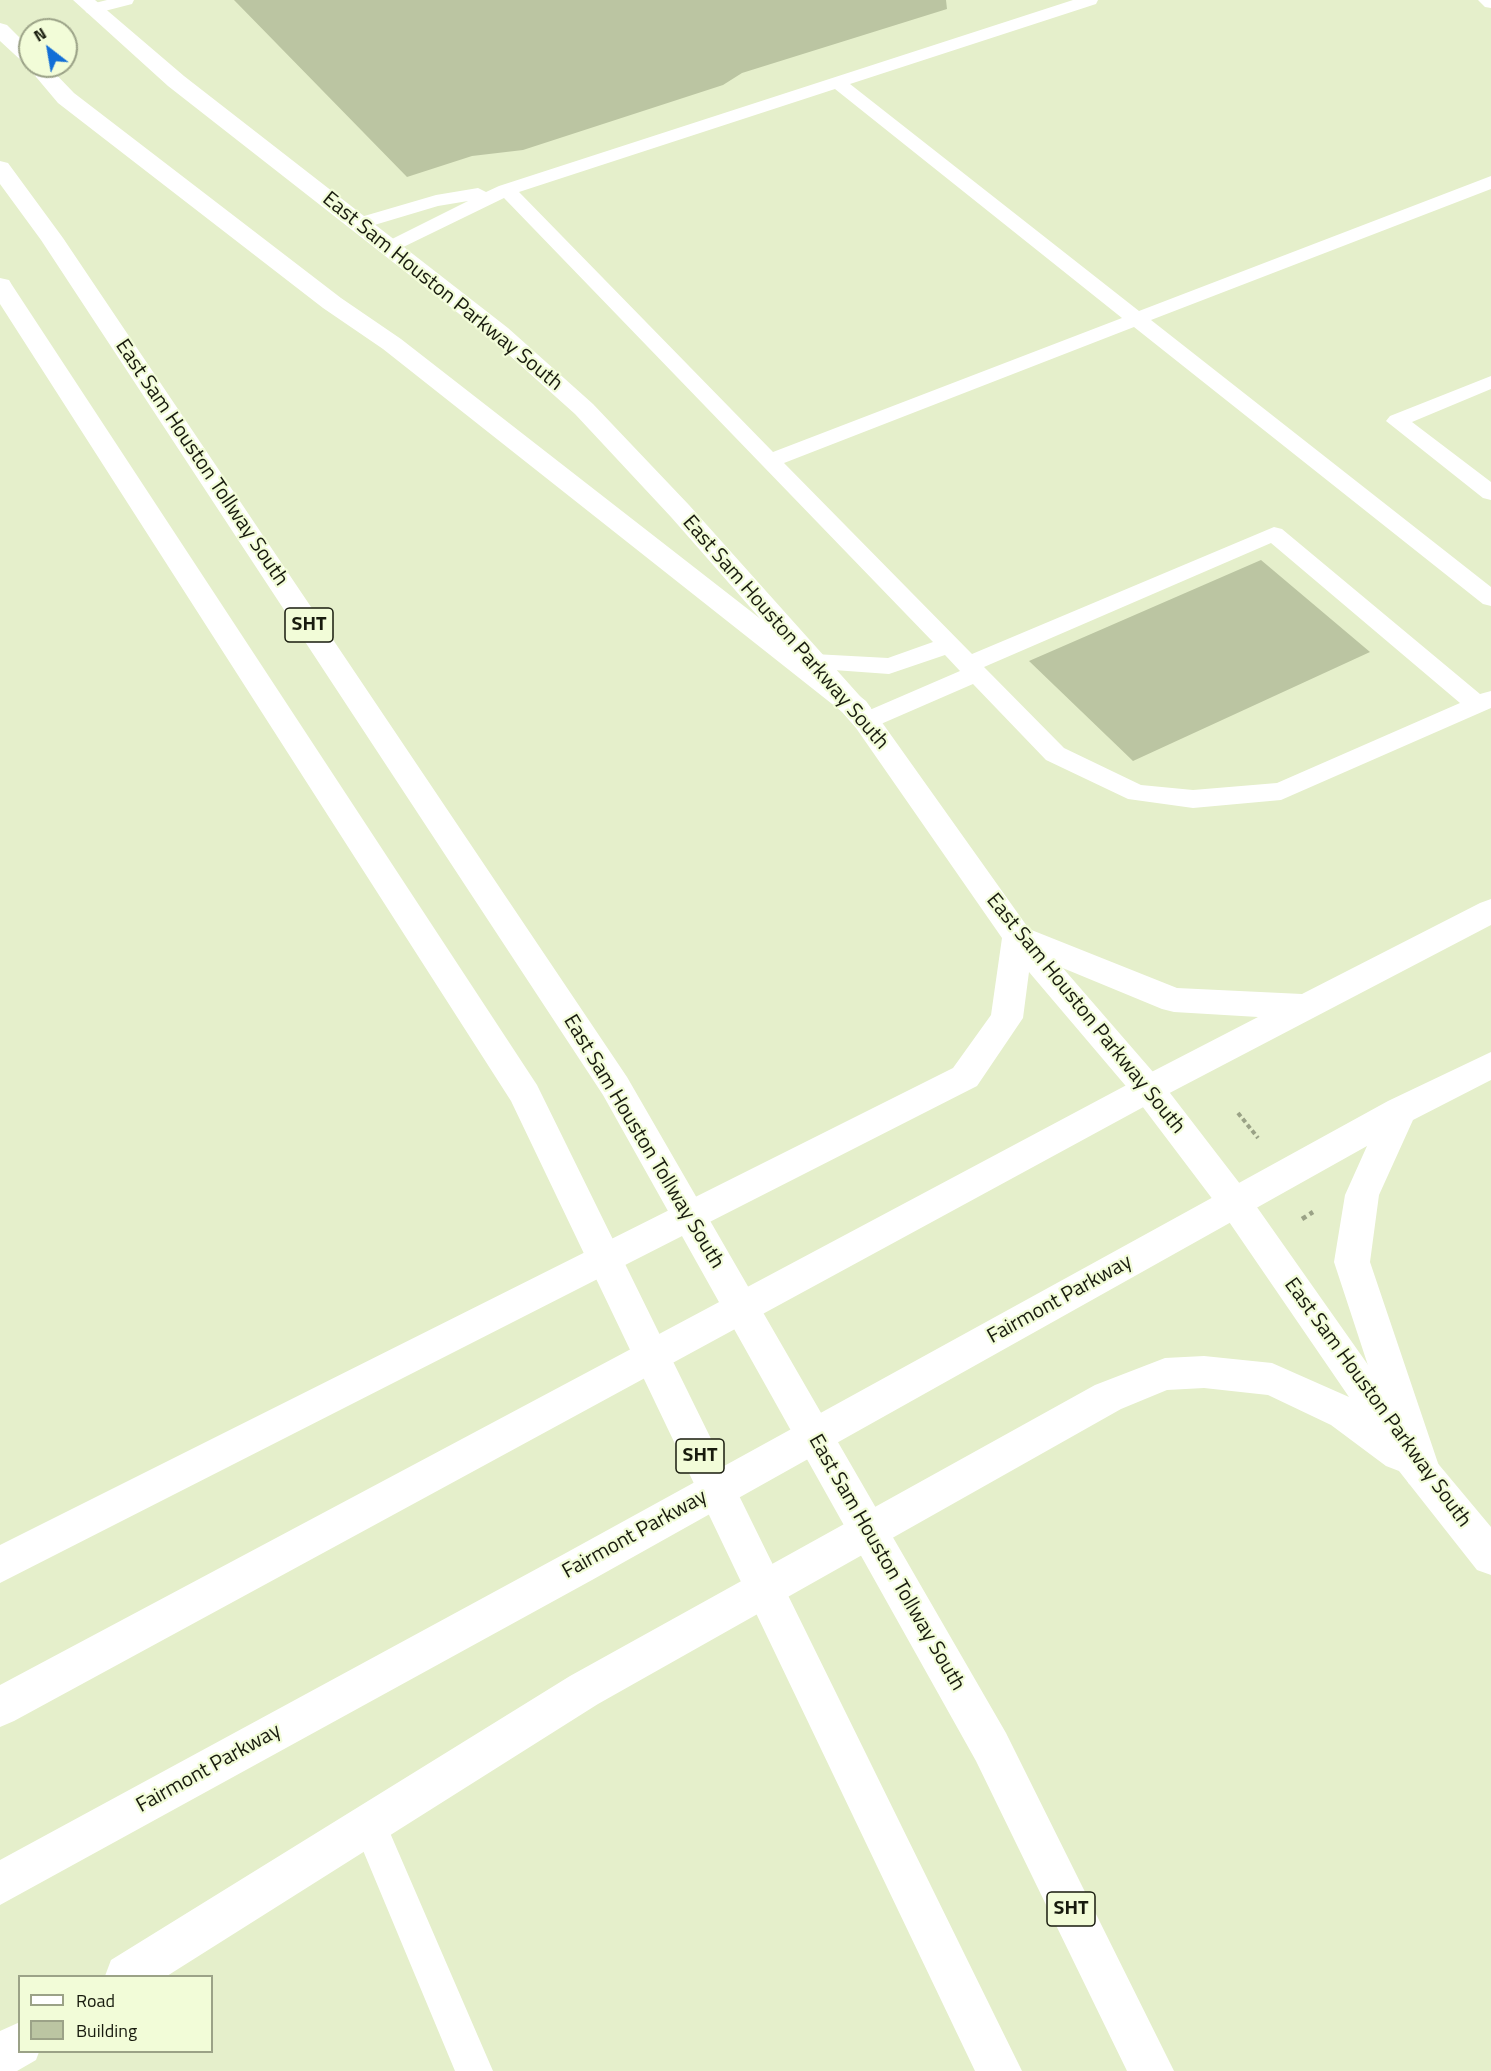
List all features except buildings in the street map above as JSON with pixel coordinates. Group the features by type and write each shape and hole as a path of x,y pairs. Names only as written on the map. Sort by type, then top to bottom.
{"main road":[{"name":"East Sam Houston Parkway South","path":"88,4 176,81 499,333 584,409 680,511 861,715 1018,937 1148,1089 1234,1203 1422,1472 1491,1557"},
{"path":"0,29 18,48"},
{"path":"47,78 66,98 332,303 392,344 861,715"},
{"name":"East Sam Houston Tollway South","path":"0,168 51,238 615,1086 991,1747 1151,2071"},
{"name":"SHT","path":"0,285 525,1094 999,2071"},
{"path":"0,1707 1148,1089 1308,1008 1491,911"},
{"path":"0,1564 965,1077 1007,1018 1018,937 1174,1000 1308,1008"},
{"name":"Fairmont Parkway","path":"0,1883 588,1562 1400,1111 1491,1065"},
{"path":"1400,1111 1362,1195 1352,1262 1422,1472"},
{"path":"130,1975 584,1690 1108,1397 1165,1374 1204,1372 1272,1379 1344,1413 1422,1472"},
{"path":"0,2056 18,2045"}],"lane":[{"path":"88,4 126,0"},
{"path":"391,247 506,190 1090,0"},
{"path":"1486,0 1491,3"},
{"path":"837,82 1491,599"},
{"path":"770,461 1491,182"},
{"path":"361,224 436,201 506,190"},
{"path":"506,190 972,669 1055,754 1137,793 1193,798 1281,791 1485,702 1274,534 972,669 861,715"},
{"path":"1491,381 1397,421 1491,493"},
{"path":"814,662 890,666 949,645"},
{"path":"369,1824 474,2071"}],"path":[{"path":"1238,1113 1258,1138"}]}
